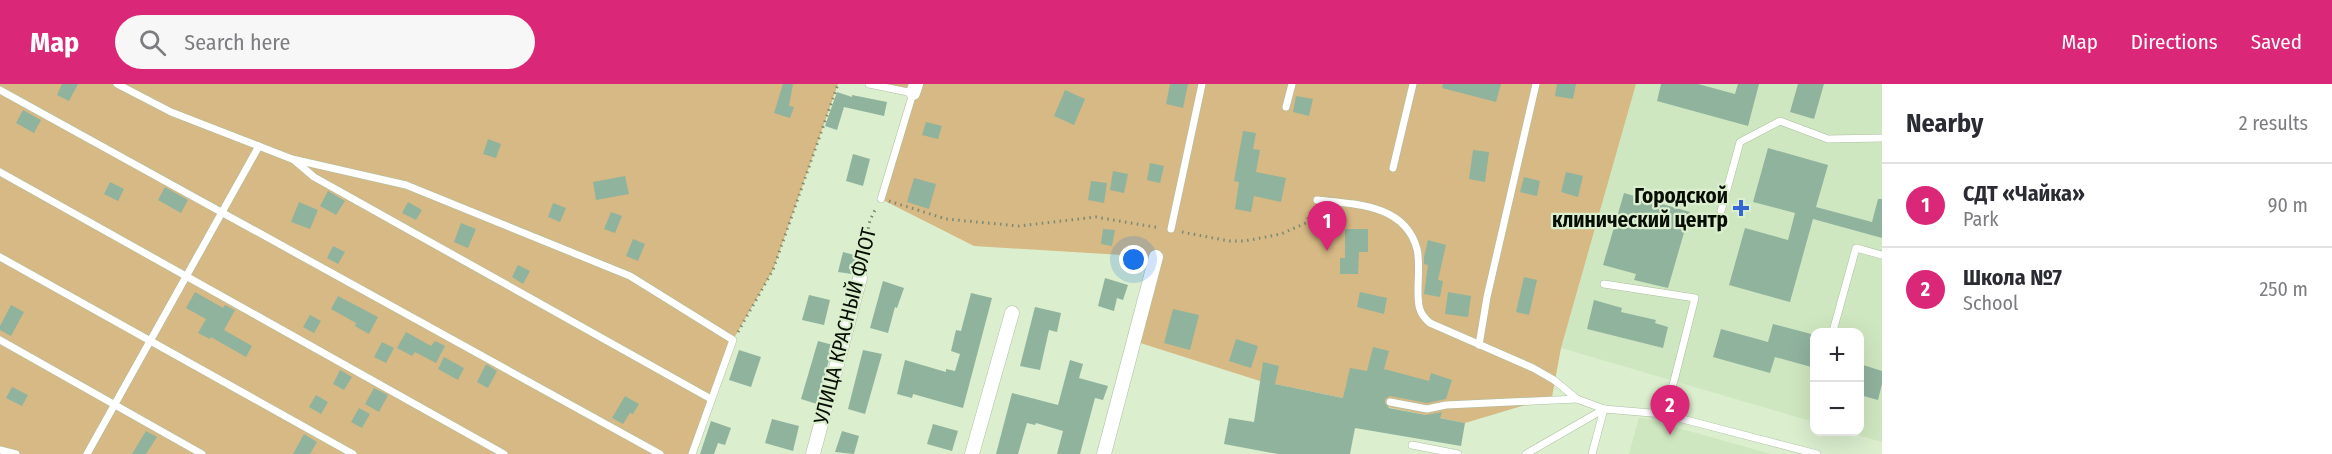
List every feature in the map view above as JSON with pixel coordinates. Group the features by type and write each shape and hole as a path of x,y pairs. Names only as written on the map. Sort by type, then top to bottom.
{"street":[{"path":"1104,454 1156,257"},
{"name":"УЛИЦА КРАСНЫЙ ФЛОТ","path":"813,454 860,278"},
{"path":"972,454 1012,313"}],"lane":[{"path":"117,84 171,112 292,159 406,185 630,276 733,340 692,454"},
{"path":"869,84 915,88 881,199"},
{"path":"1171,229 1202,84"},
{"path":"1286,107 1292,84"},
{"path":"1393,168 1413,84"},
{"path":"1479,345 1487,297 1536,84"},
{"path":"0,90 660,454"},
{"path":"1721,211 1740,142 1780,121 1828,139 1882,138"},
{"path":"87,454 259,146"},
{"path":"292,159 314,177 711,399"},
{"path":"0,172 504,454"},
{"path":"1317,200 1363,204 1380,209 1394,217 1410,233 1417,250 1418,307 1422,316 1430,323 1533,368 1554,380 1577,399 1604,410 1663,414 1816,454"},
{"path":"1834,328 1856,248 1882,255"},
{"path":"0,257 353,454"},
{"path":"1604,284 1695,298 1674,381 1663,414"},
{"path":"0,340 202,454"},
{"path":"1390,402 1427,410 1446,405 1577,399"},
{"path":"1526,454 1604,410"},
{"path":"1592,454 1604,410"},
{"path":"1412,445 1458,454"},
{"path":"0,450 16,454"}],"path":[{"path":"733,340 773,270 838,84"},
{"path":"881,199 946,219 1019,226 1096,217 1229,241 1245,241 1281,234 1306,223 1317,200"},
{"name":"УЛИЦА КРАСНЫЙ ФЛОТ","path":"860,278 863,250 870,220 881,199"}],"shaded area":[{"path":"0,84 838,84 773,270 733,340 692,454 0,454"},
{"path":"869,84 1636,84 1561,348 1552,397 1465,423 1260,381 1134,341 1155,257 974,246 881,199 913,93"},
{"name":"Городской клинический центр","path":"1636,84 1882,84 1882,442 1860,436 1864,436 1864,328 1810,328 1810,421 1561,348"},
{"path":"1639,417 1771,454 1629,454"}],"building":[{"path":"62,84 78,84 69,101 57,95"},
{"path":"783,84 793,84 789,106 794,107 790,118 774,113"},
{"path":"1170,84 1188,84 1183,108 1166,104"},
{"path":"1443,84 1501,84 1496,102 1442,88"},
{"path":"1557,84 1576,84 1573,99 1555,96"},
{"path":"1661,84 1698,84 1735,94 1738,84 1759,84 1748,126 1657,101"},
{"path":"1798,84 1824,84 1814,119 1790,112"},
{"path":"1065,90 1085,99 1074,125 1054,116"},
{"path":"837,92 852,97 852,95 887,102 884,116 844,107 837,130 825,126"},
{"path":"1296,96 1313,99 1309,116 1293,112"},
{"path":"23,110 41,120 34,133 16,123"},
{"path":"926,122 942,126 938,139 922,135"},
{"path":"1243,131 1256,133 1253,149 1260,150 1256,172 1286,178 1281,202 1254,196 1251,212 1235,209 1239,182 1234,181"},
{"path":"488,139 501,144 496,158 483,154"},
{"path":"1768,148 1828,165 1816,207 1872,222 1878,199 1882,199 1882,238 1813,219 1790,302 1729,285 1745,228 1788,240 1795,213 1753,202"},
{"path":"1473,150 1489,152 1485,182 1469,179"},
{"path":"853,154 870,159 863,186 846,181"},
{"path":"1150,163 1164,166 1160,183 1147,180"},
{"path":"1113,171 1128,174 1124,193 1110,190"},
{"path":"1566,172 1583,176 1578,197 1561,192"},
{"path":"625,176 629,194 596,200 593,182"},
{"path":"1524,177 1540,181 1537,196 1520,192"},
{"path":"914,178 936,184 929,209 907,202"},
{"path":"1091,181 1107,183 1104,203 1088,200"},
{"path":"110,182 124,189 118,201 104,194"},
{"path":"165,187 188,200 181,213 158,200"},
{"path":"328,191 345,201 336,215 320,206"},
{"path":"1624,193 1690,212 1668,288 1634,280 1636,274 1603,265"},
{"path":"299,202 318,210 310,229 291,222"},
{"path":"408,202 422,210 416,220 402,213"},
{"path":"553,203 566,208 560,222 548,217"},
{"path":"611,212 622,216 615,233 604,229"},
{"path":"461,223 476,229 468,248 454,242"},
{"path":"1103,229 1115,230 1112,246 1101,244"},
{"path":"1345,229 1368,229 1368,252 1359,252 1358,274 1340,274 1340,258 1345,258"},
{"path":"633,239 645,244 638,261 626,256"},
{"path":"1428,240 1446,245 1438,280 1443,281 1440,297 1424,294 1428,265 1424,264 1424,257"},
{"path":"333,246 345,252 338,264 327,258"},
{"path":"843,252 858,256 855,271 852,274 838,272"},
{"path":"518,265 530,271 523,284 512,277"},
{"path":"1524,277 1537,280 1529,315 1516,312"},
{"path":"1105,278 1128,285 1123,300 1117,298 1114,311 1098,306"},
{"path":"883,281 904,288 897,308 895,307 888,333 870,328"},
{"path":"195,292 223,308 225,305 235,310 224,330 252,346 246,357 211,337 210,339 198,333 206,319 186,308"},
{"path":"1360,292 1387,298 1384,314 1357,307"},
{"path":"1448,292 1471,296 1468,317 1445,314"},
{"path":"971,293 992,298 963,408 913,394 912,398 897,394 905,360 946,372 946,369 955,371 960,354 951,351 956,330 961,331"},
{"path":"809,295 830,300 824,325 802,320"},
{"path":"338,296 378,317 369,334 355,326 356,323 331,309"},
{"path":"1594,300 1622,308 1621,312 1656,320 1655,323 1668,327 1663,348 1587,329"},
{"path":"11,305 24,312 11,336 0,330 0,326"},
{"path":"1035,307 1061,313 1057,332 1049,330 1040,370 1020,366"},
{"path":"1173,309 1199,315 1190,350 1164,343"},
{"path":"310,315 321,321 314,333 303,327"},
{"path":"1773,324 1810,334 1810,367 1775,357 1770,373 1713,357 1721,329 1768,342"},
{"path":"406,332 431,346 435,341 445,346 436,363 415,352 412,356 397,348"},
{"path":"1236,339 1258,346 1251,368 1229,361"},
{"path":"818,341 833,345 817,404 801,399"},
{"path":"382,342 394,348 386,363 374,357"},
{"path":"1373,347 1389,351 1384,369 1429,381 1431,373 1452,380 1446,399 1427,403 1390,396 1385,399 1385,403 1389,408 1426,415 1442,412 1440,418 1465,423 1461,446 1355,428 1350,454 1278,454 1224,444 1229,418 1254,422 1263,362 1279,366 1275,384 1343,398 1350,368 1367,371"},
{"path":"739,350 761,357 751,387 729,380"},
{"path":"863,350 882,354 865,414 848,409"},
{"path":"444,357 464,368 458,380 438,369"},
{"path":"1070,360 1083,364 1079,378 1108,386 1103,400 1095,398 1080,454 1057,454 1063,431 1036,423 1035,425 1027,423 1018,454 996,454 1012,393 1058,405"},
{"path":"486,364 497,371 488,388 477,382"},
{"path":"1864,365 1882,371 1878,400 1864,396"},
{"path":"340,370 352,377 344,390 333,384"},
{"path":"12,387 28,395 22,406 6,398"},
{"path":"374,388 388,395 379,412 365,404"},
{"path":"316,395 328,402 321,414 309,407"},
{"path":"625,396 639,404 623,424 612,418"},
{"path":"359,408 370,414 362,428 351,422"},
{"path":"772,419 799,426 793,451 765,443"},
{"path":"711,421 731,428 725,445 718,443 714,454 700,454"},
{"path":"933,424 958,431 952,451 927,444"},
{"path":"146,431 157,437 146,454 132,454"},
{"path":"842,431 859,436 854,454 835,452"},
{"path":"304,434 317,442 310,454 293,454"}],"place":[{"name":"Городской клинический центр","path":"1741,208"},
{"name":"СДТ «Чайка»","path":"1327,251"},
{"name":"Школа №7","path":"1670,435"}]}
